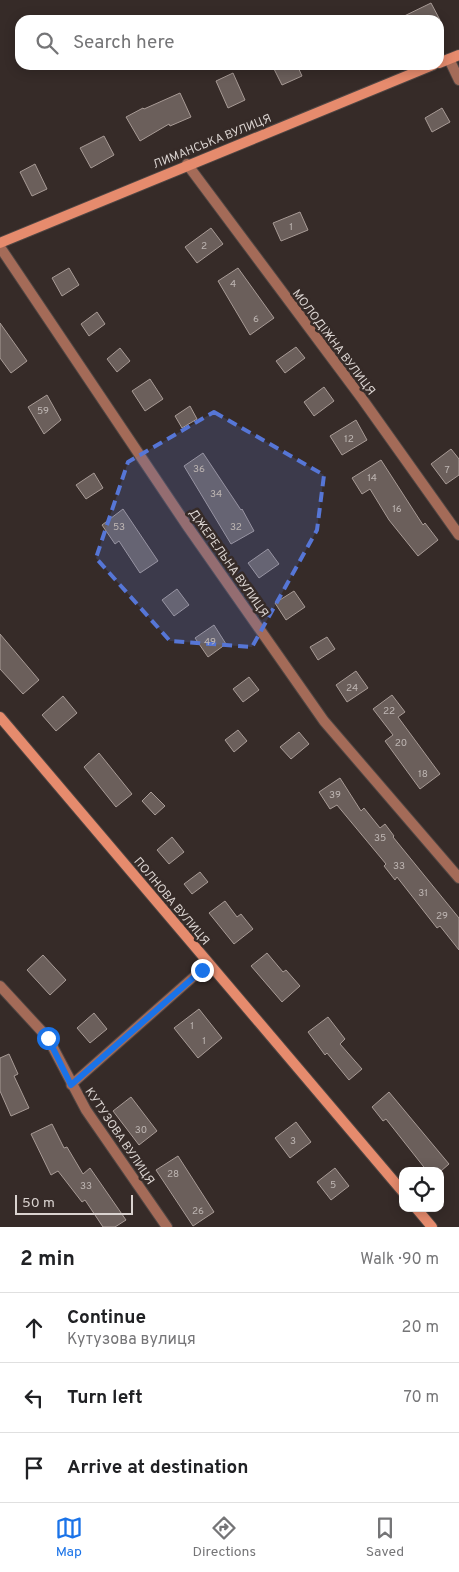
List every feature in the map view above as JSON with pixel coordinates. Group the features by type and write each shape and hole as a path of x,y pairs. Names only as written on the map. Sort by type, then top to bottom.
{"street":[{"path":"449,59 459,80"},
{"name":"ЛИМАНСЬКА ВУЛИЦЯ","path":"0,243 187,164 421,70"},
{"name":"МОЛОДІЖНА ВУЛИЦЯ","path":"187,164 363,400 459,535"},
{"name":"ДЖЕРЕЛЬНА ВУЛИЦЯ","path":"0,247 188,527 324,721 459,878"},
{"name":"ПОЛНОВА ВУЛИЦЯ","path":"0,717 399,1187"},
{"name":"КУТУЗОВА ВУЛИЦЯ","path":"0,986 48,1038 71,1085 167,1227"},
{"path":"419,1212 432,1227"}],"lane":[{"path":"71,1085 208,964"}],"highlighted area":[{"path":"214,412 324,475 317,530 252,647 170,641 96,558 128,462"}],"building":[{"path":"431,3 437,15 406,15"},
{"path":"274,70 299,70 302,76 282,85"},
{"path":"233,73 245,100 228,108 216,81"},
{"path":"180,93 191,117 170,126 169,124 140,141 126,117"},
{"path":"442,108 450,122 432,132 425,118"},
{"path":"104,136 114,155 91,168 80,148"},
{"path":"35,164 47,189 32,196 20,172"},
{"path":"300,212 308,230 281,241 273,223"},
{"path":"211,228 223,244 197,263 185,247"},
{"path":"69,268 79,285 62,296 52,278"},
{"path":"238,268 274,318 250,335 218,281"},
{"path":"97,312 105,324 89,336 81,324"},
{"path":"0,323 27,361 11,373 0,358"},
{"path":"296,347 305,358 285,373 276,361"},
{"path":"120,348 130,361 117,372 107,359"},
{"path":"150,379 163,399 145,411 132,391"},
{"path":"324,387 334,401 314,416 304,402"},
{"path":"47,395 61,420 44,434 28,407"},
{"path":"190,406 197,419 182,428 175,416"},
{"path":"356,420 367,440 342,455 330,436"},
{"path":"451,449 459,459 459,475 446,484 431,464"},
{"path":"203,453 242,509 254,531 231,544 184,466"},
{"path":"381,460 423,525 425,523 438,540 418,556 389,520 370,489 362,494 352,478"},
{"path":"94,473 103,488 86,499 76,485"},
{"path":"123,509 158,561 140,573 119,541 115,544 102,525"},
{"path":"268,549 279,564 259,578 248,563"},
{"path":"177,589 189,605 174,616 162,600"},
{"path":"294,591 305,607 286,620 275,603"},
{"path":"214,625 226,644 208,657 195,638"},
{"path":"0,634 39,680 23,694 0,669"},
{"path":"327,637 335,649 318,660 310,647"},
{"path":"356,671 368,688 347,702 336,685"},
{"path":"249,677 259,690 243,702 233,689"},
{"path":"392,695 405,712 398,717 440,774 420,789 385,741 393,735 373,709"},
{"path":"63,696 77,713 56,731 42,715"},
{"path":"238,730 247,741 234,752 225,740"},
{"path":"299,732 309,744 291,759 280,747"},
{"path":"99,753 132,794 116,807 84,767"},
{"path":"340,778 361,811 364,808 380,828 385,824 393,837 459,918 459,950 440,926 437,928 397,877 395,880 384,866 386,864 337,805 330,809 319,792"},
{"path":"151,792 165,806 155,815 142,801"},
{"path":"172,837 184,852 169,864 157,850"},
{"path":"200,872 208,882 192,894 184,884"},
{"path":"225,901 237,917 241,914 253,929 234,944 209,913"},
{"path":"267,953 283,972 286,970 300,986 282,1002 251,966"},
{"path":"43,955 66,980 50,995 27,970"},
{"path":"199,1009 222,1038 198,1058 174,1028"},
{"path":"94,1013 107,1029 90,1043 77,1028"},
{"path":"328,1017 345,1039 340,1044 362,1069 349,1080 327,1053 325,1055 308,1032"},
{"path":"9,1054 18,1074 14,1076 29,1108 11,1116 0,1091 0,1058"},
{"path":"389,1092 449,1164 444,1168 424,1167 386,1119 383,1121 372,1107"},
{"path":"131,1097 157,1131 139,1145 113,1111"},
{"path":"296,1122 311,1142 290,1158 275,1138"},
{"path":"52,1124 64,1148 67,1147 83,1174 90,1168 126,1220 115,1227 103,1227 85,1200 82,1202 58,1171 51,1175 31,1134"},
{"path":"178,1156 214,1212 193,1226 156,1170"},
{"path":"335,1168 349,1186 331,1200 317,1182"}],"route":[{"path":"48,1038 71,1085 202,970"}]}
